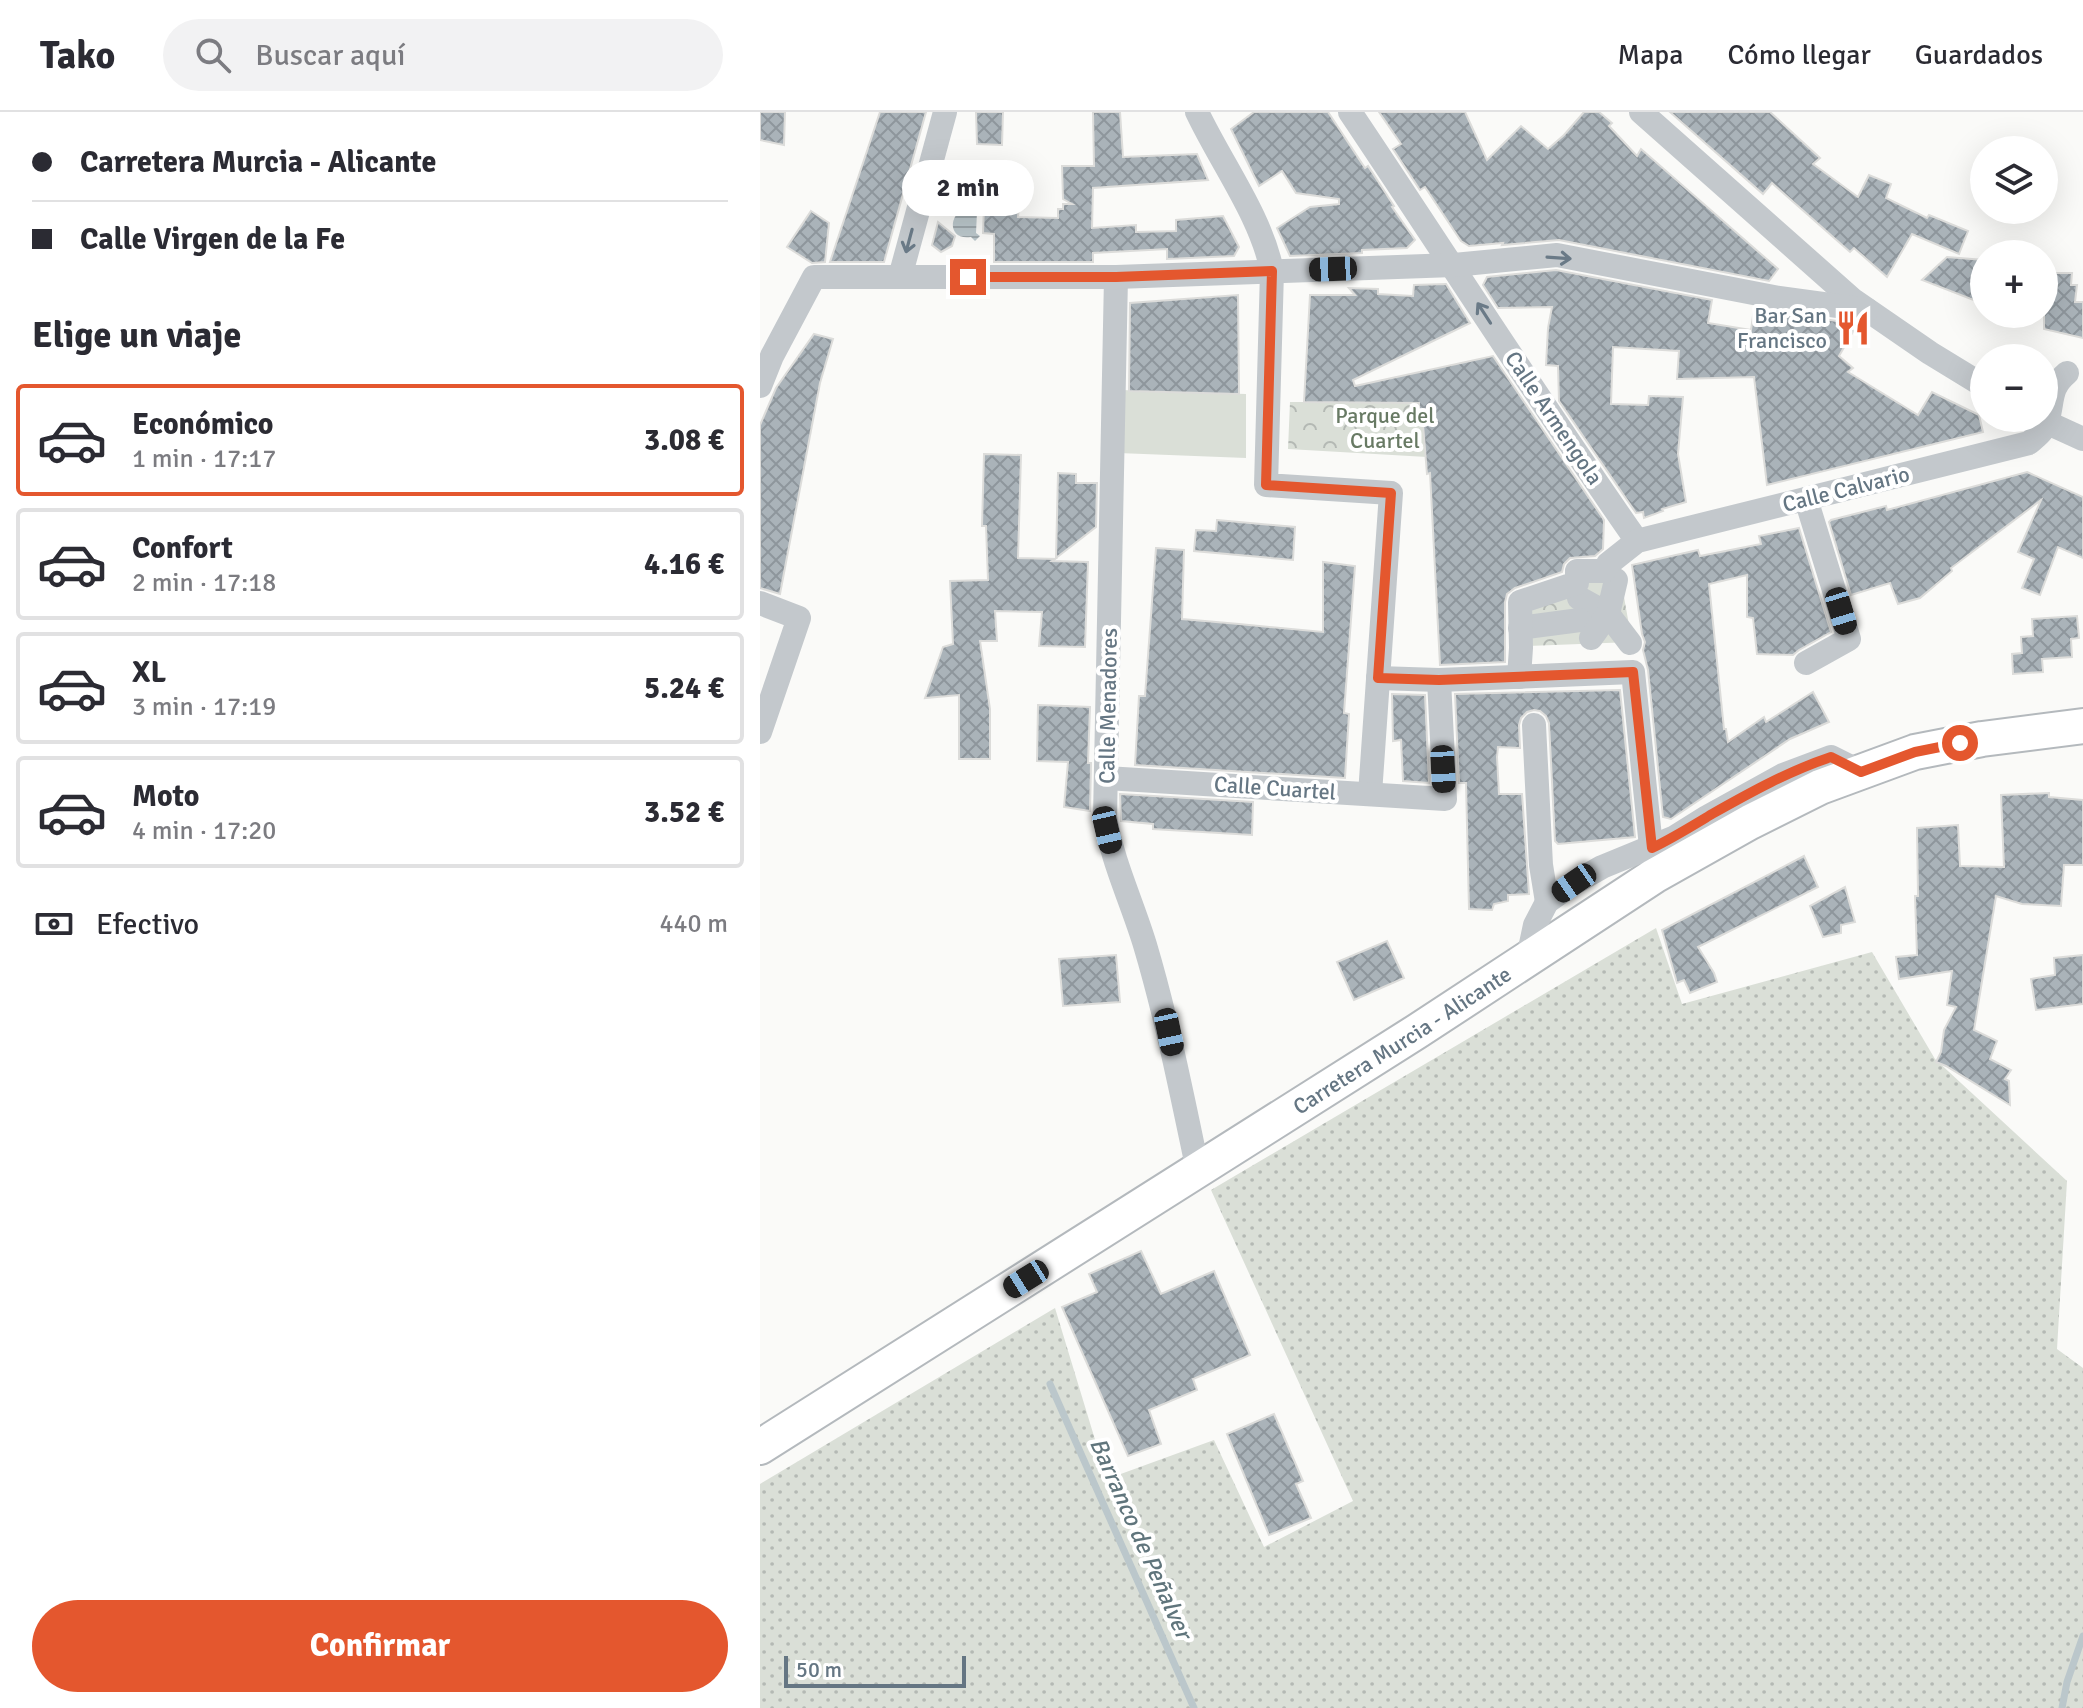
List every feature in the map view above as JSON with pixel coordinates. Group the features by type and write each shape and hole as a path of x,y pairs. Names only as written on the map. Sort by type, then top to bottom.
{"highway":[{"name":"Carretera Murcia - Alicante","path":"760,1447 1416,1032 1528,958 1653,862 1750,822 1820,787 1915,752 1982,739 2083,726"}],"street":[{"path":"900,277 945,112"},
{"path":"1197,112 1268,249 1272,271 1266,485 1391,493 1370,794"},
{"name":"Calle Armengola","path":"1350,112 1454,265 1562,434 1637,541"},
{"path":"1641,112 1853,300 1970,377"},
{"path":"760,386 766,356 814,277 1116,277 1454,265 1557,255 1779,298 1867,310"},
{"name":"Calle Menadores","path":"1116,277 1105,817 1112,850 1169,1032 1198,1171"},
{"path":"2058,428 2083,439"},
{"name":"Calle Calvario","path":"1637,541 2029,443 2039,432"},
{"path":"1806,499 1849,639 1806,663"},
{"path":"1519,677 1520,602 1577,583 1577,571 1604,571 1608,564 1637,541"},
{"path":"760,603 799,618 760,732"},
{"path":"1520,636 1587,614 1630,643"},
{"path":"1378,678 1439,680 1633,672 1653,862 1602,867 1547,902 1535,925 1528,958"},
{"name":"Calle Cuartel","path":"1106,778 1445,799 1439,680"},
{"path":"1534,725 1541,865 1547,902"}],"green space":[{"path":"1120,390 1246,394 1246,458 1118,453"},
{"name":"Parque del Cuartel","path":"1290,402 1404,402 1419,408 1419,413 1424,411 1427,457 1288,449"},
{"path":"1583,579 1621,580 1632,642 1528,646 1523,606"},
{"path":"1656,928 1682,1004 1872,952 1935,1059 2067,1181 2057,1349 2083,1368 2083,1708 760,1708 760,1484 1055,1308 1107,1479 1214,1440 1264,1547 1353,1501 1211,1190"}],"shaded area":[{"path":"970,207 977,212 976,233 980,236 975,241 971,237 957,235 953,225 957,214"}],"building":[{"path":"760,112 785,112 784,145 760,140"},
{"path":"880,112 926,112 884,262 830,262"},
{"path":"976,112 1003,112 1002,145 977,144"},
{"path":"1093,112 1120,112 1123,157 1197,154 1208,180 1093,188 1092,228 1136,225 1136,232 1176,231 1176,220 1223,216 1239,247 1234,256 1167,259 1167,249 1093,253 1093,262 994,262 994,234 983,233 984,206 1019,205 1018,217 1058,218 1058,209 1063,209 1063,204 1072,204 1063,199 1062,166 1094,166"},
{"path":"1254,112 1328,112 1365,168 1368,166 1415,240 1407,248 1290,256 1277,228 1310,207 1339,204 1339,199 1296,193 1282,171 1259,186 1231,129"},
{"path":"1379,112 1465,112 1487,160 1521,126 1548,149 1584,112 1599,112 1612,123 1609,126 1637,156 1641,149 1778,269 1769,281 1559,240 1469,246 1461,241 1425,187 1420,190 1393,149 1401,144"},
{"path":"1670,112 1770,112 1820,158 1813,164 1858,197 1869,175 1891,184 1886,198 1927,218 1929,215 1968,231 1959,254 1912,234 1887,277 1854,248 1850,252 1772,183 1763,194"},
{"path":"811,211 829,223 825,262 812,263 787,247"},
{"path":"938,222 955,236 952,246 941,252 932,245"},
{"path":"1947,257 1970,259 1970,299 1922,280"},
{"path":"1556,270 1712,300 1708,323 1751,330 1754,309 1844,322 1854,330 1839,356 1853,368 1848,372 1918,415 1932,392 1970,411 1970,432 1983,432 1767,485 1754,377 1677,379 1679,351 1613,347 1611,404 1648,405 1649,396 1683,397 1678,454 1686,502 1644,518 1643,512 1636,513 1559,401 1558,366 1546,365 1552,307 1498,308 1483,285 1487,277"},
{"path":"2058,273 2072,273 2071,285 2077,285 2075,302 2083,302 2083,338 2044,329 2058,328"},
{"path":"1446,284 1470,323 1353,380 1355,386 1493,356 1604,520 1603,549 1595,556 1570,558 1562,572 1515,588 1507,594 1505,662 1440,665 1430,473 1427,474 1419,403 1304,402 1310,295 1355,295 1349,288 1378,289 1378,294 1413,296 1414,285"},
{"path":"1238,295 1239,394 1129,391 1130,303"},
{"path":"814,334 833,339 820,383 780,594 760,588 760,425 776,388"},
{"path":"984,454 1021,455 1018,558 1088,562 1085,647 1039,646 1042,612 995,611 997,641 980,641 990,709 990,759 959,759 959,695 925,698 943,647 953,644 950,581 988,580 986,526 982,526"},
{"path":"2027,472 2083,497 2083,558 2058,547 2040,595 2022,588 2034,559 2018,552 2041,500 1951,568 1952,571 1920,598 1898,604 1890,583 1851,595 1829,522 1831,520 1886,506 1887,510"},
{"path":"1058,473 1076,474 1076,483 1097,483 1096,527 1056,558"},
{"path":"1217,520 1295,527 1293,560 1194,551 1196,530 1216,531"},
{"path":"1799,528 1831,632 1793,655 1757,654 1753,618 1747,617 1747,575 1709,584 1724,729 1728,742 1764,717 1766,722 1813,692 1829,722 1790,739 1671,819 1663,817 1648,670 1643,650 1645,642 1632,565 1698,550 1700,556 1761,544 1759,536"},
{"path":"1156,548 1184,550 1182,619 1323,632 1323,562 1355,566 1344,713 1349,714 1345,778 1135,765 1139,696 1145,696"},
{"path":"2077,616 2079,638 2071,639 2072,657 2042,659 2043,672 2013,674 2012,654 2022,653 2021,637 2033,636 2032,619"},
{"path":"1620,690 1635,837 1558,844 1555,841 1549,723 1540,711 1527,712 1519,725 1520,748 1498,747 1497,757 1499,794 1522,794 1529,894 1508,895 1508,901 1494,904 1492,910 1469,909 1466,783 1459,783 1455,694"},
{"path":"1392,694 1425,695 1429,783 1403,781 1401,740 1393,741"},
{"path":"1038,705 1090,707 1090,811 1064,807 1068,762 1037,761"},
{"path":"2049,793 2049,797 2083,800 2083,865 2064,865 2061,906 2022,904 1996,896 1974,1030 1997,1041 1990,1059 2011,1070 2005,1079 2009,1081 2010,1105 1936,1062 1941,1052 1944,1030 1956,1007 1947,1005 1952,971 1899,979 1896,957 1917,955 1917,828 1958,825 1960,866 2004,867 2001,795"},
{"path":"1120,794 1253,802 1252,835 1153,829 1153,824 1121,821"},
{"path":"1804,856 1818,887 1698,947 1717,982 1690,993 1684,980 1677,983 1662,930"},
{"path":"1845,887 1855,922 1841,925 1841,933 1823,937 1810,906"},
{"path":"1387,941 1404,978 1354,1000 1337,962"},
{"path":"1116,955 1120,1002 1063,1006 1059,959"},
{"path":"2083,955 2083,1004 2036,1010 2031,979 2055,975 2054,958"},
{"path":"1141,1251 1161,1294 1214,1271 1250,1355 1193,1379 1197,1390 1149,1410 1161,1444 1128,1456 1062,1307 1097,1292 1089,1274"},
{"path":"1274,1414 1303,1481 1296,1484 1311,1518 1269,1535 1227,1434"}],"waterway":[{"name":"Barranco de Peñalver","path":"1050,1384 1194,1708"},
{"path":"2062,1708 2067,1682 2083,1636"}],"place":[{"name":"Bar San Francisco","path":"1853,328"}],"route":[{"path":"968,277 1116,277 1272,271 1266,485 1391,493 1378,678 1439,680 1633,672 1652,848 1783,775 1809,764 1831,757 1861,772 1915,752 1960,743"}]}
